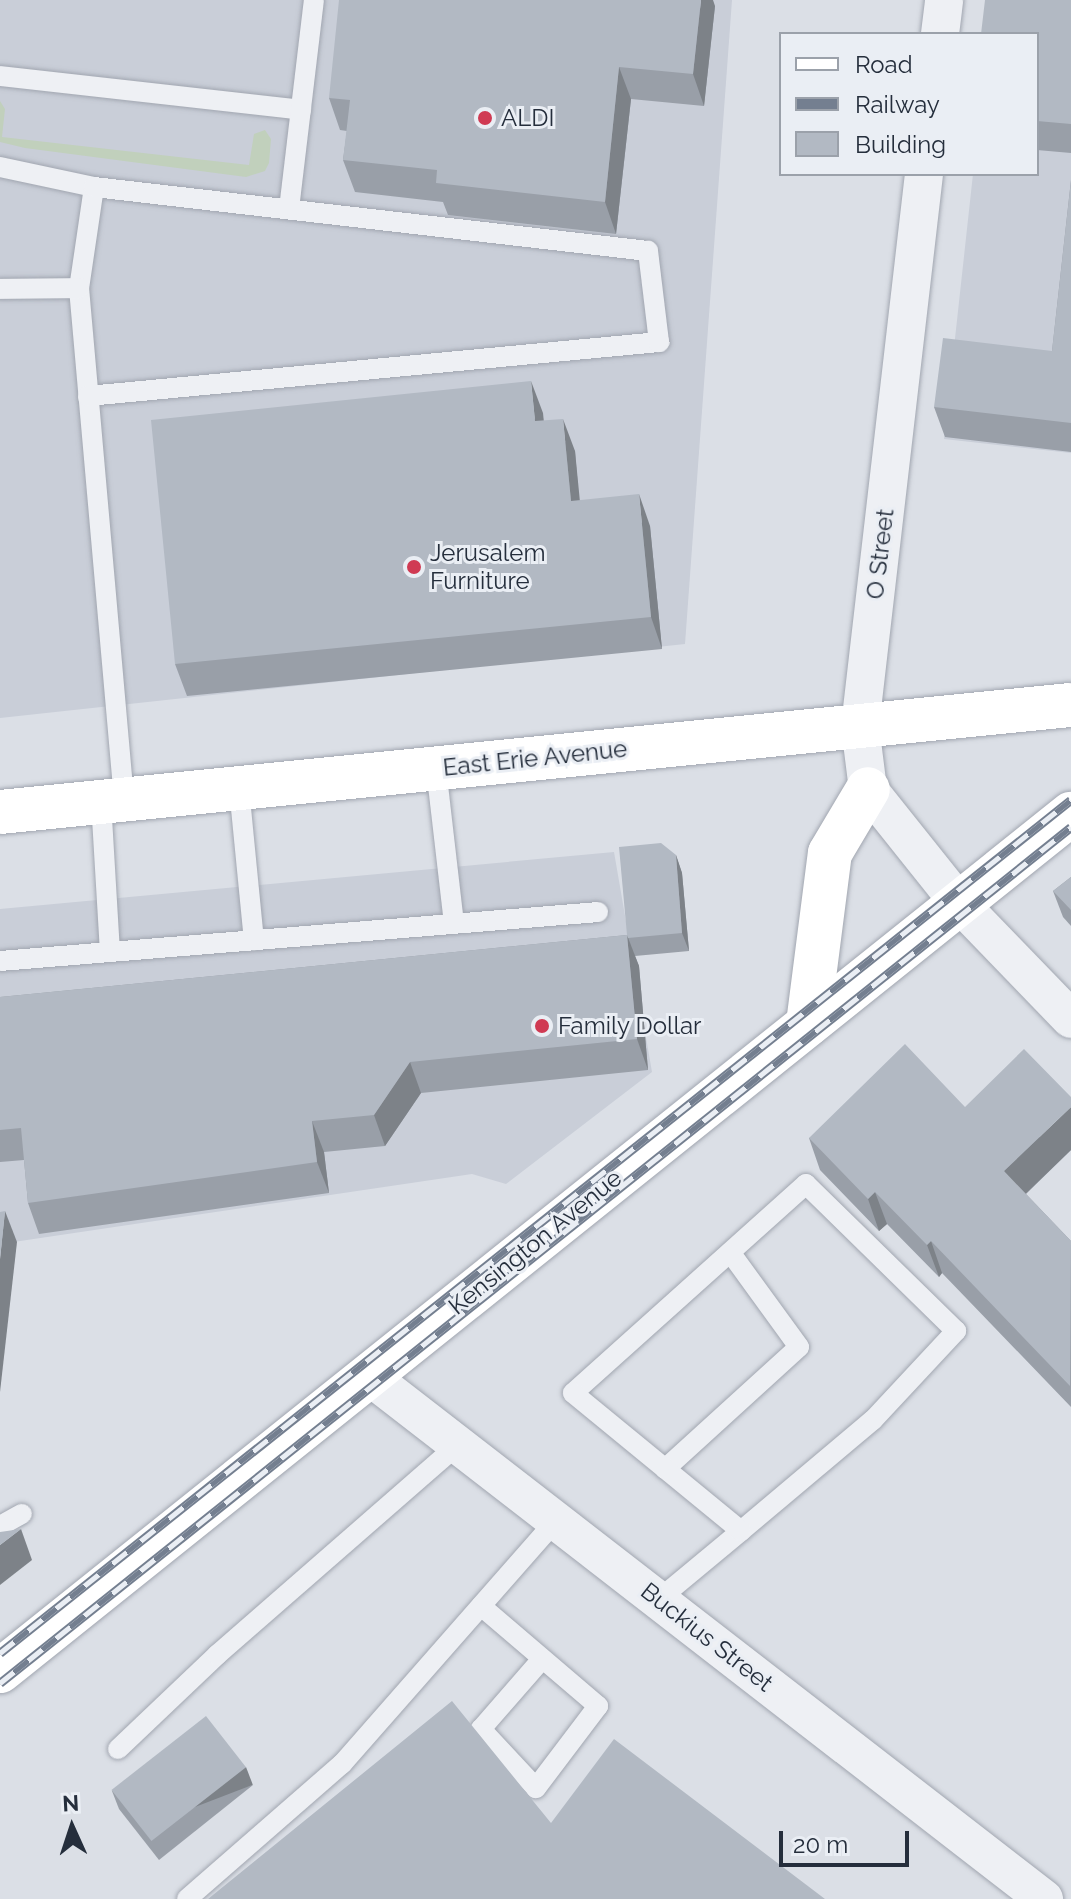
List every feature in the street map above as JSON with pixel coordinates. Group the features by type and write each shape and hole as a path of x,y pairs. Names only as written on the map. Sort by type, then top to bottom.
{"street":[{"path":"940,32 944,0"},
{"name":"O Street","path":"868,789 860,726 924,176"},
{"name":"East Erie Avenue","path":"0,807 239,788 1071,705"},
{"path":"808,1024 830,853 868,789 959,903 1071,1019"},
{"name":"Kensington Avenue","path":"0,1671 1071,814"},
{"name":"Buckius Street","path":"369,1376 1044,1899"},
{"path":"1066,1899 1071,1895"}],"lane":[{"path":"289,209 314,0"},
{"path":"0,76 301,110"},
{"path":"0,167 94,187 648,251 659,342 88,396"},
{"path":"94,187 79,288 112,800 110,952"},
{"path":"0,289 79,288"},
{"path":"436,768 454,923"},
{"path":"239,788 254,940"},
{"path":"0,961 598,912"},
{"path":"658,1600 741,1531 873,1420 956,1331 806,1184 573,1393 741,1531"},
{"path":"665,1469 799,1347 730,1252"},
{"path":"118,1749 217,1655 458,1445"},
{"path":"0,1526 22,1514"},
{"path":"187,1899 342,1764 556,1520"},
{"path":"481,1606 598,1706 536,1788 481,1729 542,1659"}],"shaded area":[{"path":"0,0 732,0 685,644 0,718"},
{"path":"1071,7 1071,453 944,439 973,176 1039,176 1039,32"},
{"path":"614,852 652,1072 506,1184 472,1174 0,1244 0,909"}],"green space":[{"path":"0,101 5,109 2,137 249,165 254,134 265,130 271,139 269,163 265,171 246,177 25,148 0,142"}],"building":[{"name":"ALDI","path":"339,0 701,0 693,74 619,67 605,202 436,183 437,170 343,160 350,100 329,98"},
{"path":"985,0 1071,0 1071,124 1039,121 1039,32 981,32"},
{"path":"1071,180 1071,423 934,407 943,338 1052,351"},
{"name":"Jerusalem Furniture","path":"531,381 535,421 563,419 571,501 639,494 651,617 175,664 151,420"},
{"path":"661,843 676,855 682,933 628,938 619,847"},
{"path":"1071,877 1071,910 1053,891"},
{"path":"627,935 637,1039 410,1062 374,1115 312,1121 317,1162 28,1203 21,1128 0,1130 0,997"},
{"path":"905,1044 965,1107 1024,1049 1071,1097 1071,1107 1004,1171 1071,1241 1070,1386 931,1241 927,1245 875,1192 868,1199 809,1138"},
{"path":"5,1211 0,1259 0,1212"},
{"path":"21,1529 0,1545 0,1532"},
{"path":"452,1701 551,1823 614,1739 825,1899 208,1899"},
{"path":"206,1716 246,1767 151,1841 111,1790"}],"railway":[{"path":"0,1653 1071,800"},
{"path":"0,1683 1071,827"}],"place":[{"name":"ALDI","path":"485,118"},
{"name":"Jerusalem Furniture","path":"414,567"},
{"name":"Family Dollar","path":"542,1026"}]}
